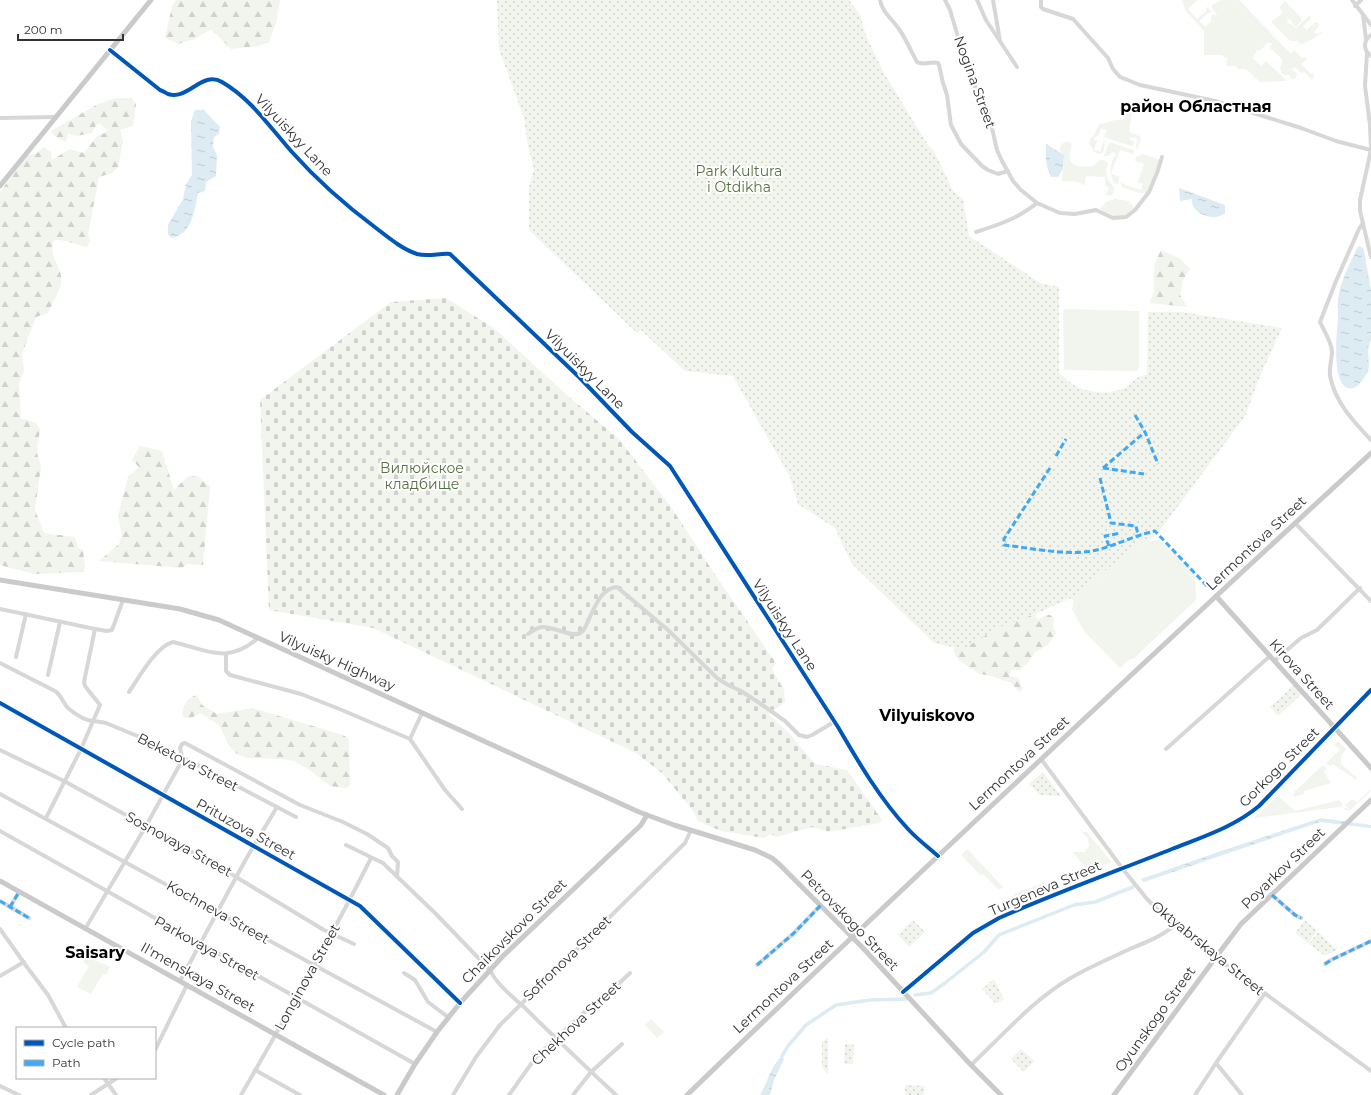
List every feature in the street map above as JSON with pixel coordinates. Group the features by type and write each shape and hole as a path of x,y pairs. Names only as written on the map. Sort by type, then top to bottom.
{"main road":[{"path":"0,186 151,0"},
{"name":"Lermontova Street","path":"687,1095 806,980 1130,675 1371,453"},
{"name":"Vilyuisky Highway","path":"0,580 180,609 206,616 258,638 647,815"},
{"name":"Kirova Street","path":"1216,596 1371,768"},
{"name":"Poyarkov Street","path":"1216,957 1241,924 1371,800"},
{"name":"Petrovskogo Street","path":"647,815 746,846 763,853 780,865 852,937 971,1065 1001,1095"},
{"name":"Chaikovskovo Street","path":"398,1095 415,1064 448,1017 460,1003 490,970 641,825 647,815"},
{"name":"Il'menskaya Street","path":"0,881 384,1095"},
{"name":"Oyunskogo Street","path":"1114,1095 1216,957"}],"street":[{"path":"880,0 881,6 898,28 917,62 922,64 934,62 939,65 947,95 950,125 961,144 982,166 988,170 998,174 1008,171"},
{"name":"Nogina Street","path":"945,0 950,10 970,77 988,111 997,150 1008,171 1021,190 1037,203 1060,213 1075,214 1096,210 1113,218 1126,217 1135,210 1149,192 1162,157"},
{"path":"977,0 986,20 1017,67"},
{"path":"993,0 1001,44"},
{"path":"1041,0 1041,7 1043,9 1073,19 1108,58 1113,69 1120,77 1140,85 1215,101 1301,128 1336,141 1370,150"},
{"path":"1352,0 1355,6 1371,25"},
{"path":"1355,6 1361,0"},
{"path":"1363,15 1366,39 1365,48 1367,53 1365,86 1370,125 1370,150 1360,200 1360,211 1371,257"},
{"path":"1366,39 1371,35"},
{"name":"Vilyuiskyy Lane","path":"110,50 160,90 169,94 176,95 185,92 206,80 213,79 221,82 246,100 256,110 314,176 372,225 402,247 418,254 431,255 442,253 450,254 456,258 580,378 632,432 670,466 864,771 909,830 938,856"},
{"path":"1366,62 1371,57 1367,53"},
{"path":"0,118 56,117"},
{"path":"976,232 1013,219 1037,203"},
{"path":"1363,223 1336,281 1320,322 1331,348 1331,377 1336,396 1342,407 1371,440"},
{"path":"1295,523 1371,600"},
{"path":"528,634 539,627 547,627 575,635 580,633 585,628 602,594 611,588 617,588 668,630 717,678 728,686 741,691 785,721 800,735 807,737 834,722"},
{"path":"1274,661 1301,638 1316,630 1360,588"},
{"path":"0,609 107,631 112,630 123,600"},
{"path":"16,656 26,614"},
{"path":"48,676 60,622"},
{"path":"46,818 81,749 100,705 84,686 95,629"},
{"path":"129,692 163,646 168,643 173,642 214,653 226,654 249,647 258,638"},
{"path":"226,654 226,671 230,675 301,694 410,739 445,790 462,809"},
{"path":"1166,749 1270,656"},
{"name":"Beketova Street","path":"0,663 50,688 60,695 69,708 82,717 93,721 106,723 153,742 296,817"},
{"name":"Gorkogo Street","path":"1122,868 1245,817 1259,806 1371,690"},
{"name":"Prituzova Street","path":"0,703 362,907 460,1003"},
{"path":"410,739 422,713"},
{"path":"86,929 179,766 182,757 180,745 185,743 300,805 343,822 367,834 388,848 392,856 397,860 399,865 397,877"},
{"name":"Sosnovaya Street","path":"0,750 64,781 354,944"},
{"name":"Oktyabrskaya Street","path":"1041,759 1122,868 1147,899 1160,912 1216,957 1371,1071"},
{"name":"Kochneva Street","path":"0,794 126,861 437,1032"},
{"path":"180,981 236,877 277,807"},
{"name":"Sofronova Street","path":"453,1095 476,1057 500,1025 685,842 691,830"},
{"name":"Parkovaya Street","path":"0,831 415,1064"},
{"path":"346,845 382,864 397,877 490,970 493,976 520,1004 616,1095"},
{"name":"Longinova Street","path":"241,1095 297,998 371,858"},
{"name":"Turgeneva Street","path":"903,992 973,933 988,924 1025,907 1122,868"},
{"path":"10,907 19,892"},
{"path":"1272,895 1294,914 1301,918"},
{"path":"0,901 29,918"},
{"path":"757,965 794,933 821,906"},
{"path":"971,1065 1044,996 1070,979 1101,962 1157,937 1167,932 1175,925"},
{"path":"0,928 48,995 65,1027"},
{"path":"1326,964 1330,960 1371,942"},
{"path":"0,976 24,962"},
{"path":"404,973 415,980 428,1002 448,1017"},
{"name":"Chekhova Street","path":"509,1095 536,1057 589,1008 596,1005 630,973"},
{"path":"156,1048 187,985"},
{"path":"1195,1095 1265,993"},
{"path":"573,1095 591,1072 622,1044"},
{"path":"1216,1063 1242,1095"},
{"path":"255,1070 300,1095"},
{"path":"105,1079 116,1095"},
{"path":"90,1095 116,1079"},
{"path":"0,1086 20,1095"}],"green space":[{"path":"176,0 280,0 276,23 269,42 259,46 231,49 211,29 195,39 178,44 165,38 172,6"},
{"name":"Park Kultura i Otdikha","path":"497,0 849,0 861,16 867,38 885,75 928,145 934,151 953,191 963,199 969,236 1040,283 1059,287 1059,373 1076,386 1094,392 1120,390 1137,378 1147,375 1148,312 1182,312 1282,328 1260,376 1245,416 1161,529 1149,541 1142,541 1071,598 1000,627 963,649 934,643 852,564 835,528 798,504 790,477 733,376 685,371 641,330 637,333 529,230 529,187 534,169 528,146 524,118 499,49"},
{"path":"1182,0 1198,0 1188,9 1197,19 1206,12 1208,7 1211,11 1210,13 1199,21 1205,27 1211,22 1211,17 1214,14 1216,16 1217,15 1211,6 1221,0 1239,0 1291,54 1294,50 1302,58 1306,57 1307,59 1301,64 1314,75 1313,79 1312,80 1304,72 1301,73 1295,67 1291,70 1297,73 1296,78 1292,79 1289,75 1284,75 1280,70 1282,61 1280,57 1270,48 1271,43 1267,43 1260,51 1258,50 1252,58 1261,66 1266,61 1287,81 1260,82 1246,69 1238,69 1236,66 1226,66 1227,59 1222,55 1204,55 1204,31 1186,11"},
{"path":"1285,1 1301,18 1301,21 1296,27 1292,23 1291,19 1287,20 1288,24 1291,24 1296,28 1310,15 1311,19 1303,26 1306,30 1316,22 1319,26 1314,32 1317,34 1326,30 1300,45 1298,41 1290,41 1271,22 1283,13 1279,7"},
{"path":"116,98 132,98 136,104 133,126 120,130 123,141 118,167 112,173 99,177 88,234 90,240 87,247 66,241 54,240 52,246 61,277 60,287 48,313 36,317 22,354 24,371 19,384 21,418 36,423 40,429 37,453 41,466 35,510 44,533 75,537 78,548 83,550 85,567 83,572 34,574 0,565 0,192 28,155 36,154 44,147 51,152 52,160 70,149 84,153 97,136 105,133 107,130 100,123 96,125 92,133 76,136 68,134 66,141 57,138 51,131 98,104"},
{"path":"1133,106 1129,132 1141,138 1138,148 1137,149 1136,146 1137,138 1130,137 1129,140 1134,141 1133,146 1131,146 1104,137 1107,130 1101,128 1098,136 1095,137 1094,140 1097,140 1094,150 1100,152 1104,140 1103,153 1099,154 1094,152 1089,143 1099,124 1123,120 1125,116 1121,115 1121,111"},
{"path":"1067,141 1072,144 1070,152 1071,163 1077,166 1094,166 1099,160 1106,161 1108,164 1106,174 1114,188 1114,192 1111,196 1106,195 1109,188 1105,185 1105,177 1086,176 1084,186 1080,182 1062,181 1064,161 1062,153 1059,149 1062,144"},
{"path":"1109,142 1134,151 1133,154 1120,150 1111,174 1120,177 1119,183 1117,184 1113,181 1110,171 1114,156 1116,155 1113,152 1109,156 1104,156"},
{"path":"1143,154 1160,160 1146,193 1139,193 1122,187 1121,183 1141,190 1143,184 1138,182 1144,164 1135,161 1136,157"},
{"path":"1115,199 1129,201 1134,208 1123,217 1115,217 1100,209 1106,202"},
{"path":"1161,250 1179,258 1190,269 1183,280 1180,295 1187,307 1150,303 1154,291 1154,265"},
{"name":"Вилюйское кладбище","path":"446,298 495,329 568,396 619,439 671,507 776,663 772,669 784,690 785,702 768,714 788,732 815,764 847,770 882,820 879,823 828,832 813,827 776,837 771,834 764,838 721,831 698,821 694,812 662,773 636,753 373,628 269,610 260,400 391,302"},
{"path":"1065,309 1139,311 1139,368 1137,371 1064,370 1063,311"},
{"path":"140,446 162,451 174,490 187,477 198,476 210,487 203,565 187,564 182,568 99,561 119,544 122,535 118,516 128,477 139,467 132,460"},
{"path":"1303,497 1308,502 1221,583 1216,577"},
{"path":"1158,539 1170,548 1195,574 1196,600 1133,659 1130,659 1120,668 1084,631 1072,609 1074,601 1071,598 1142,541 1155,541"},
{"path":"1041,601 1036,616 1037,619 1050,615 1054,618 1053,626 1056,633 1048,645 1035,652 1028,663 1020,670 1011,670 1009,676 1019,678 1023,688 1020,692 1011,683 992,676 980,674 956,657 954,651 956,638"},
{"path":"1294,685 1302,694 1278,716 1270,707"},
{"path":"197,695 202,705 217,714 252,708 343,735 348,738 349,744 350,785 346,788 330,786 308,769 294,761 282,759 247,758 237,754 229,746 219,725 200,713 189,719 184,717 182,714 186,702 190,698"},
{"path":"1338,741 1346,749 1341,755 1341,764 1357,778 1355,779 1333,764 1330,766 1326,763 1340,750 1334,744"},
{"path":"1323,765 1327,769 1324,772 1331,783 1304,791 1304,794 1293,797 1294,792"},
{"path":"1043,772 1061,796 1040,795 1029,784"},
{"path":"1371,789 1371,791 1349,811 1340,807 1254,818 1278,796 1295,811 1339,800 1343,804 1341,807 1349,809 1346,805 1351,800 1355,800 1357,802"},
{"path":"1082,832 1087,832 1112,863 1087,868 1082,864 1072,851 1085,852 1089,846 1088,838"},
{"path":"967,849 1003,887 999,890 983,874 981,876 961,855"},
{"path":"1043,883 1046,891 1017,903 1014,894"},
{"path":"913,920 925,932 909,947 898,935"},
{"path":"1305,920 1317,931 1308,943 1295,933"},
{"path":"1318,932 1337,950 1325,956 1309,944"},
{"path":"87,956 110,967 106,975 103,974 91,994 77,987 89,966 83,962"},
{"path":"994,979 1004,999 996,1004 982,989"},
{"path":"651,1019 664,1032 657,1038 645,1025"},
{"path":"828,1038 828,1073 826,1073 822,1067 822,1042"},
{"path":"845,1044 854,1044 853,1064 844,1064"},
{"path":"1021,1049 1034,1061 1024,1072 1011,1059"},
{"path":"905,1085 925,1086 924,1095 905,1095"}],"water":[{"path":"195,110 204,110 220,127 219,134 214,137 213,147 217,155 216,176 206,182 205,191 198,193 194,214 188,226 179,235 172,238 168,234 168,225 183,199 186,184 192,175 191,121"},
{"path":"1046,144 1064,155 1063,169 1058,177 1051,177 1049,173 1046,161"},
{"path":"1179,188 1225,205 1225,213 1217,217 1203,215 1195,210 1192,199 1180,201"},
{"path":"1359,246 1363,248 1364,251 1371,290 1371,340 1368,348 1368,372 1360,384 1354,388 1348,388 1343,384 1337,367 1336,345 1338,297 1344,276"},
{"path":"1321,818 1371,825 1371,828 1320,822 1144,882 1141,879 1221,851"},
{"path":"782,1056 784,1059 774,1080 770,1095 760,1095 772,1070"}],"waterway":[{"path":"915,995 931,993 984,952 999,935 1074,905 1095,902 1133,887"},
{"path":"782,1056 788,1046 806,1025 836,1005 870,1000 906,999"}],"marked path":[{"path":"1135,415 1145,432 1158,464"},
{"path":"1103,468 1145,432"},
{"path":"1056,456 1066,439"},
{"path":"1050,468 1004,539 1004,545 1054,551 1084,552 1102,549 1155,531 1207,586"},
{"path":"1103,468 1144,474"},
{"path":"1100,478 1111,523 1136,526 1138,535"},
{"path":"1109,546 1105,536 1121,533"},
{"path":"10,907 19,892"},
{"path":"1272,895 1295,915 1301,918"},
{"path":"0,901 29,918"},
{"path":"757,965 794,933 821,905"},
{"path":"1325,964 1371,941"}],"cycle path":[{"path":"110,50 160,90 168,94 175,95 182,93 201,82 208,80 215,79 222,82 242,96 310,172 353,210 391,239 411,252 425,255 450,254 580,378 632,432 670,466 879,793 908,829 938,856"},
{"path":"903,992 973,933 999,918 1063,891 1206,836 1239,820 1259,806 1371,690"},
{"path":"0,703 360,906 460,1003"}],"district":[{"name":"район Областная","path":"1196,106"},
{"name":"Vilyuiskovo","path":"927,715"},
{"name":"Saisary","path":"95,952"}]}
